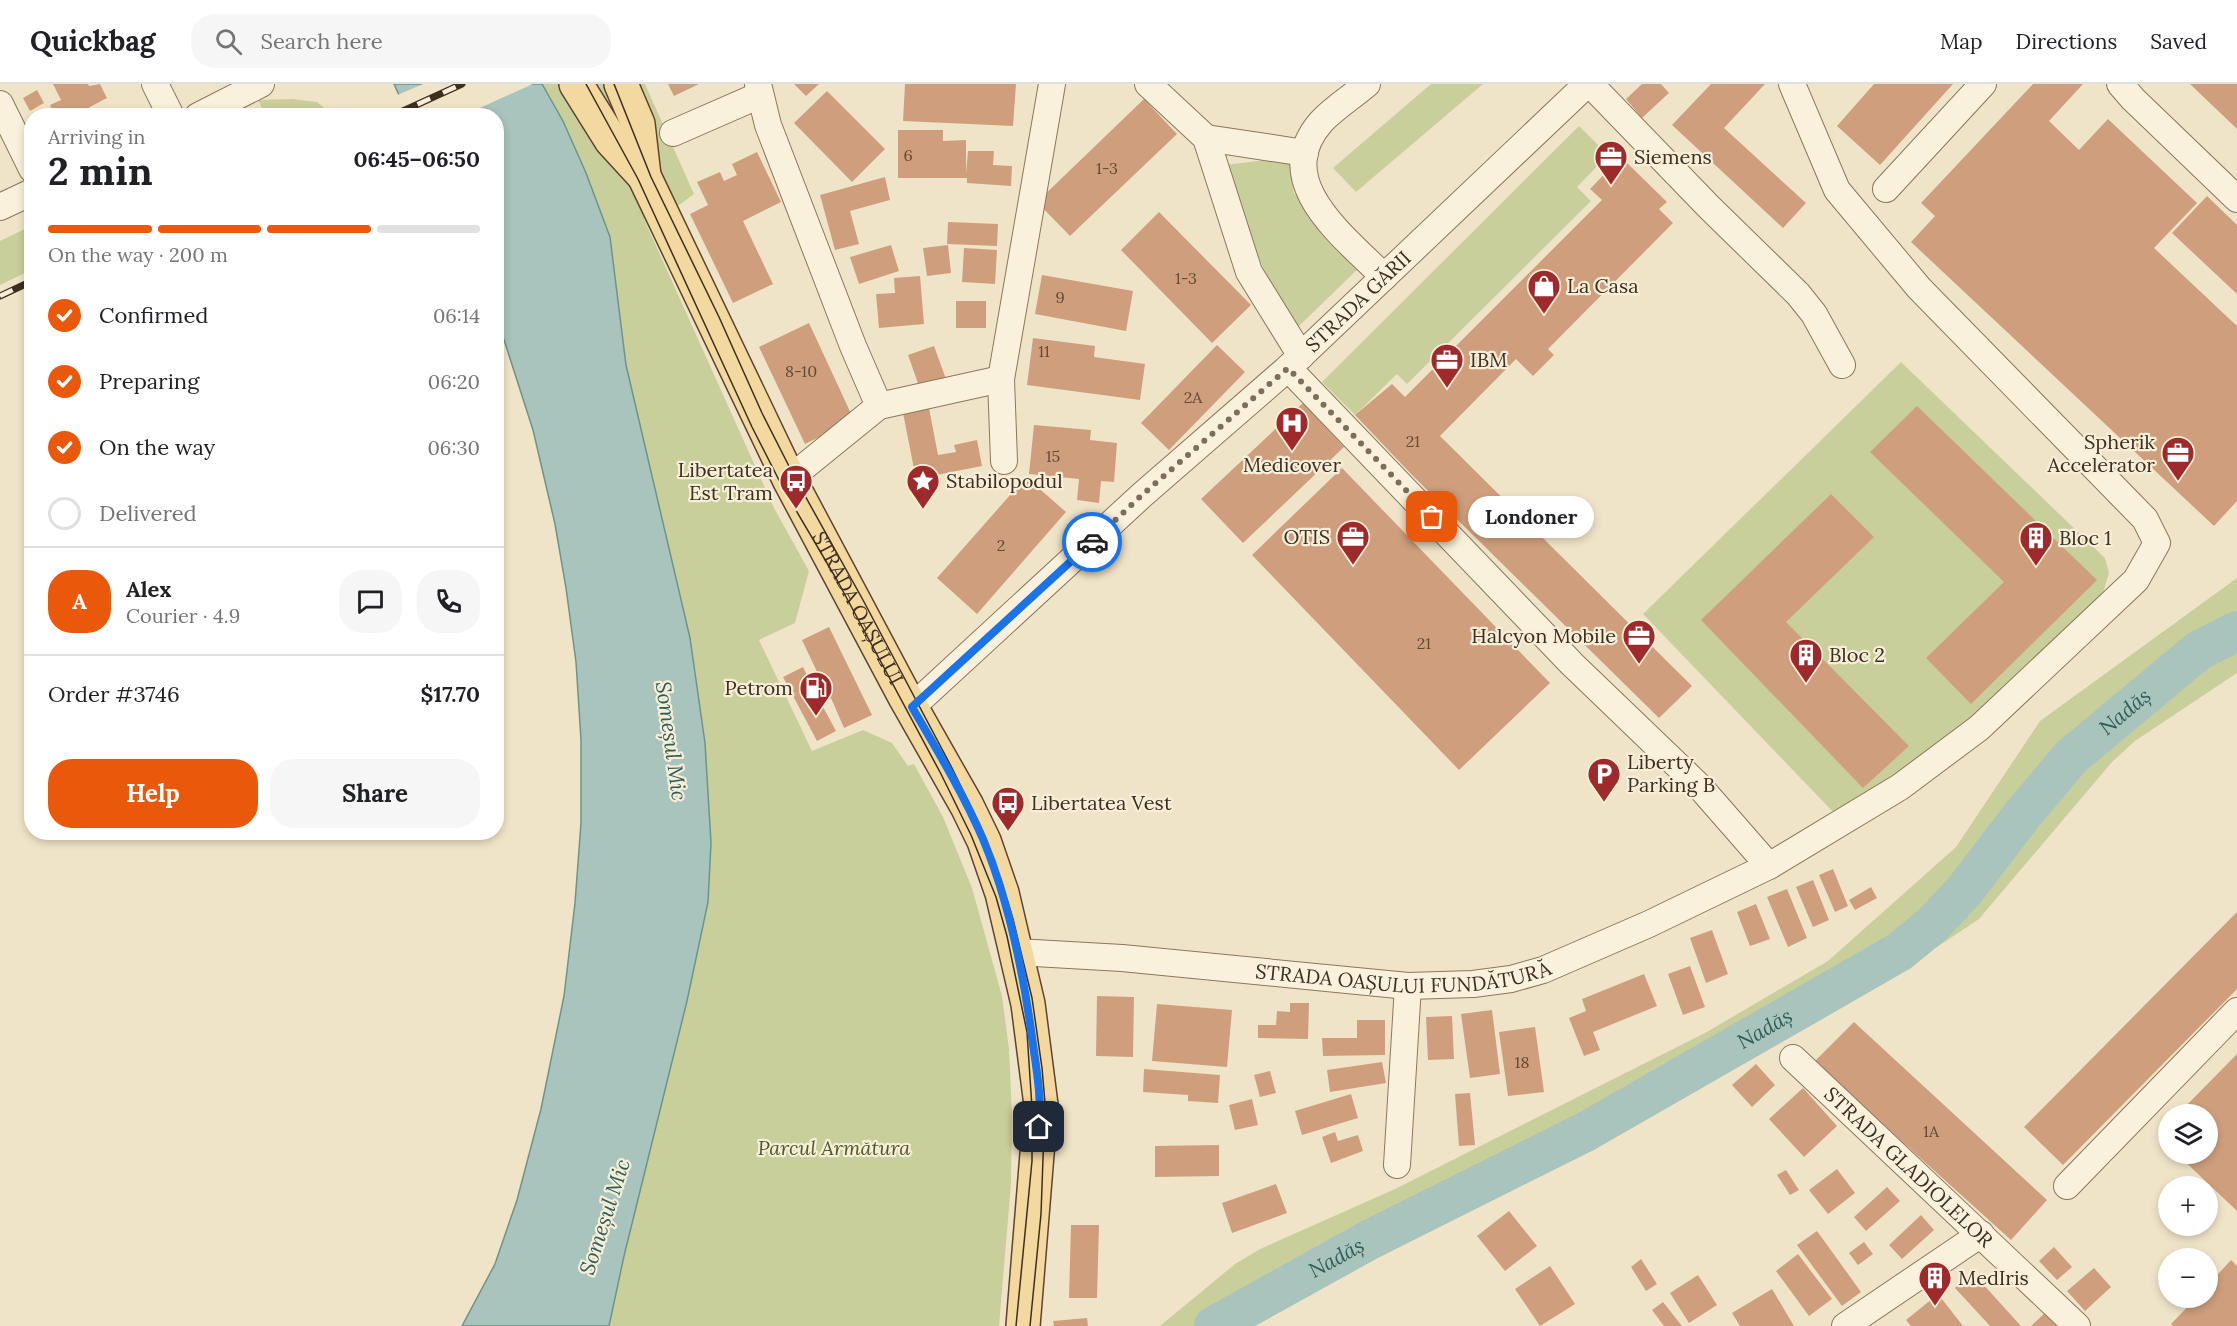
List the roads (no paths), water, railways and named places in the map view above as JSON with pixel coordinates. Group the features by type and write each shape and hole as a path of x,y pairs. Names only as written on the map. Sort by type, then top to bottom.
{"main road":[{"name":"STRADA OAȘULUI","path":"576,84 611,140 644,176 789,479 916,704 984,842 1002,893 1017,951 1028,1004 1041,1105 1023,1326"},
{"name":"STRADA OAȘULUI","path":"621,84 638,124 644,176"}],"street":[{"path":"156,84 167,108"},
{"path":"1004,461 1001,379 1052,84"},
{"path":"1148,84 1206,138 1249,272 1295,362 1572,664 1700,788 1769,866"},
{"path":"1367,84 1322,121 1309,140 1302,170 1306,187 1321,212 1384,277"},
{"path":"1589,84 1798,294 1814,314 1842,365"},
{"name":"STRADA GĂRII","path":"916,704 1142,495 1295,362 1589,84"},
{"name":"STRADA OAȘULUI FUNDĂTURĂ","path":"1017,951 1122,958 1408,986 1473,984 1511,979 1543,970 1649,924 1769,866 1900,787 1979,728 2136,580 2157,543 2145,519 1919,288 1837,190 1792,84"},
{"path":"1886,189 1983,84"},
{"path":"2120,84 2237,199"},
{"path":"214,108 260,85"},
{"path":"673,134 759,90 768,125 853,346 879,406"},
{"path":"0,104 24,153"},
{"path":"1206,138 1305,153"},
{"path":"0,207 24,196"},
{"path":"789,479 879,406 1001,379"},
{"path":"1397,1165 1408,986"},
{"path":"2067,1186 2237,1011"},
{"name":"STRADA GLADIOLELOR","path":"1793,1058 2077,1326"},
{"path":"1845,1326 1981,1234"}],"water":[{"name":"Someșul Mic","path":"394,84 542,84 563,121 610,237 626,365 690,638 705,743 711,843 708,902 687,1001 609,1326 462,1326 495,1264 517,1200 541,1109 564,996 575,903 581,823 581,740 576,662 555,524 533,430 504,340 504,108 405,108"}],"waterway":[{"name":"Nadăș","path":"1214,1326 1369,1240 1587,1131 1899,952 1932,925 1964,891 2023,814 2071,757 2198,651 2237,631"}],"tram line":[{"path":"586,84 638,179 752,427 784,490 837,580 941,774 971,835 996,897 1007,936 1027,1032 1032,1108 1032,1161 1016,1326"},
{"path":"614,84 651,177 719,317 762,413 952,768 974,813 1001,880 1032,998 1045,1103 1041,1214 1030,1326"}],"railway":[{"path":"410,108 462,84"},
{"path":"0,296 24,285"}],"place":[{"name":"Siemens","path":"1611,186"},
{"name":"La Casa","path":"1544,315"},
{"name":"IBM","path":"1447,389"},
{"name":"Medicover","path":"1292,452"},
{"name":"Spherik Accelerator","path":"2178,482"},
{"name":"Libertatea Est Tram","path":"796,510"},
{"name":"Stabilopodul","path":"923,510"},
{"name":"Londoner","path":"1432,517"},
{"name":"OTIS","path":"1353,566"},
{"name":"Bloc 1","path":"2036,567"},
{"name":"Halcyon Mobile","path":"1639,665"},
{"name":"Bloc 2","path":"1806,684"},
{"name":"Petrom","path":"816,717"},
{"name":"Liberty Parking B","path":"1604,803"},
{"name":"Libertatea Vest","path":"1008,832"},
{"name":"MedIris","path":"1935,1307"}],"park label":[{"name":"Parcul Armătura","path":"834,1148"}]}
